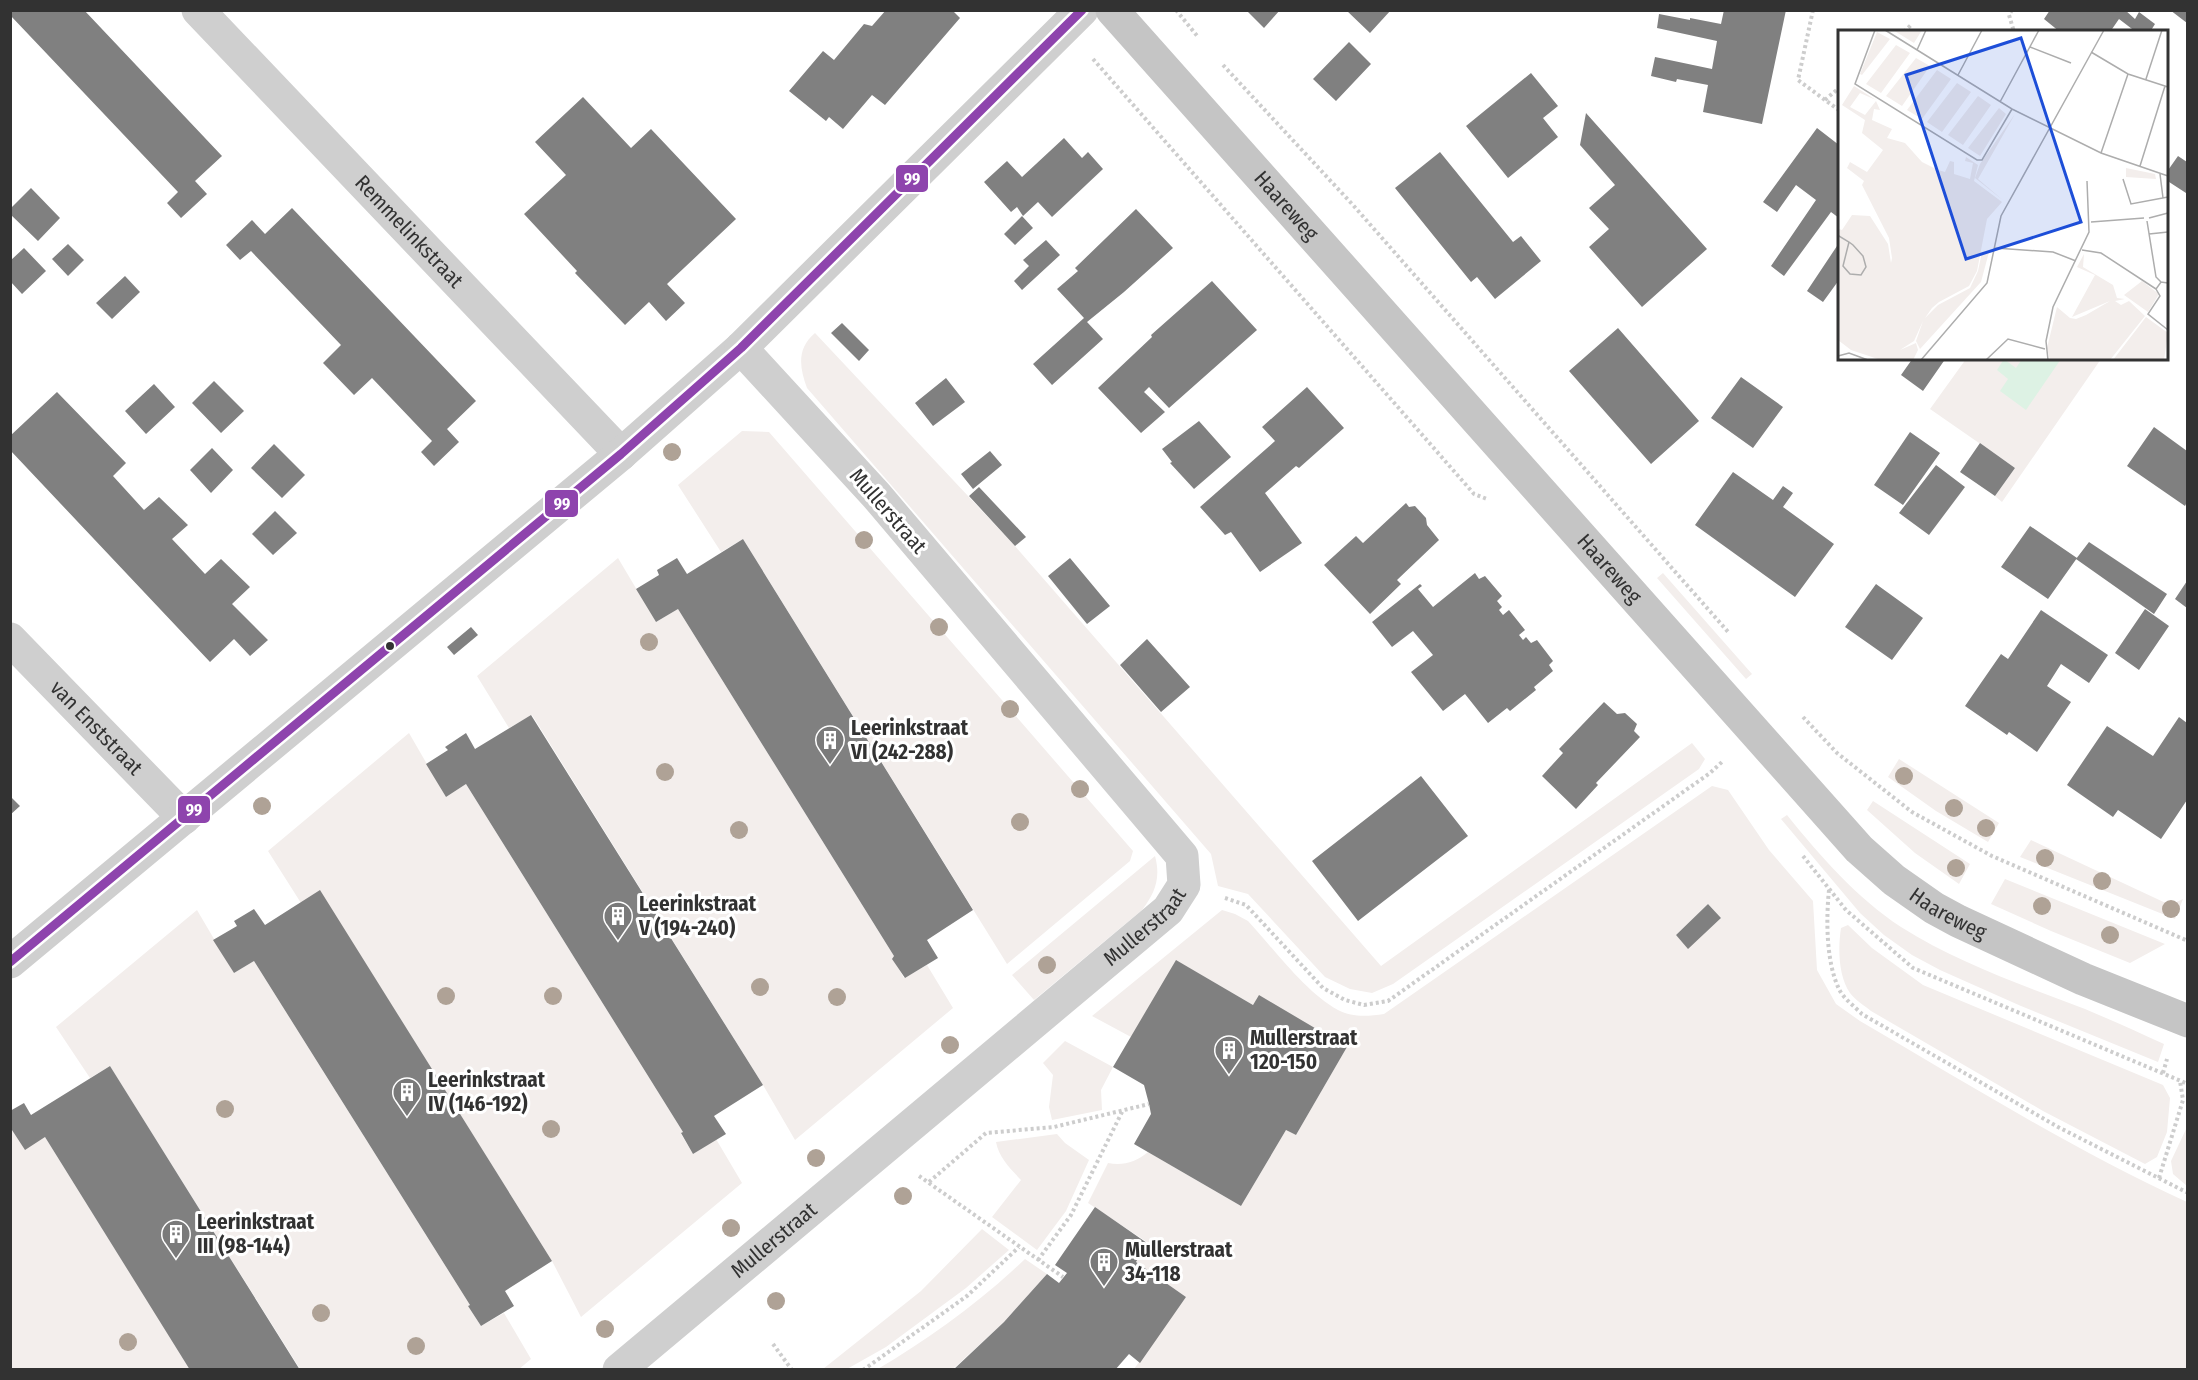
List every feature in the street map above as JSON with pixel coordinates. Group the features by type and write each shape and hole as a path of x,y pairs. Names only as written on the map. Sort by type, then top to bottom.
{"main road":[{"name":"Haareweg","path":"1112,10 1859,849 1894,880 1934,908 1989,937 2083,979 2185,1012"}],"street":[{"name":"Remmelinkstraat","path":"198,10 621,454"},
{"path":"10,962 621,454 741,348 1082,10"},
{"name":"Mullerstraat","path":"619,1370 1168,910 1184,885 1182,856 876,495 741,348"},
{"name":"van Enststraat","path":"10,639 184,818"}],"path":[{"path":"1176,10 1202,42"},
{"path":"1813,10 1798,80 1838,110"},
{"path":"2013,10 2009,15 2013,30"},
{"path":"1906,30 1911,25"},
{"path":"1217,58 1361,214 1735,640"},
{"path":"1824,100 1838,88"},
{"path":"1800,713 1837,753 1912,812 1992,856 2187,941"},
{"path":"1184,885 1246,905 1323,988 1345,1000 1364,1005 1388,1001 1701,780 1725,759"},
{"path":"1830,889 1826,916 1830,957 1839,991 1862,1014 2058,1127 2187,1193"},
{"path":"2159,1178 2183,1100 2180,1081"},
{"path":"929,1182 986,1133 1054,1127 1149,1104"},
{"path":"1038,1260 1071,1215 1124,1110"},
{"path":"912,1171 1063,1277"},
{"path":"863,1370 967,1296 1019,1246"},
{"path":"773,1344 792,1370"}],"shaded area":[{"path":"815,333 1015,546 1381,966 1692,743 1705,759 1699,769 1393,984 1372,993 1350,989 1325,977 1248,894 1218,886 1211,854 807,388 802,373 802,351"},
{"path":"1965,360 2100,360 2002,502 1995,496 2015,468 1930,409"},
{"path":"2003,360 2016,368 2021,360 2060,360 2026,410 2000,391 2008,379 1997,370"},
{"path":"742,431 769,432 1133,851 1130,861 1007,964 743,539 721,552 678,485"},
{"path":"618,558 656,622 678,609 894,956 893,959 904,978 927,965 953,1008 795,1140 532,715 509,728 477,676"},
{"path":"1663,573 1752,674 1746,679 1657,578"},
{"path":"409,733 446,797 466,784 683,1132 681,1134 693,1154 716,1139 742,1183 581,1317 552,1261 320,891 301,903 268,851"},
{"path":"1899,759 1999,823 1988,842 1936,811 1888,777"},
{"path":"1712,786 1728,790 1769,850 1813,901 1817,970 1836,1004 1860,1021 2022,1116 2103,1161 2187,1202 2187,1369 1134,1369 1186,1297 1136,1262 1147,1242 1088,1203 1108,1163 1129,1162 1148,1152 1241,1206 1286,1130 1296,1135 1347,1047 1259,996 1253,1005 1177,961 1131,1037 1092,1016 1222,910 1248,921 1314,993 1338,1010 1355,1015 1384,1014","holes":["1708,904 1721,918 1688,948 1676,935"]},
{"path":"1873,801 1970,864 1959,884 1915,853 1867,810"},
{"path":"1787,815 1854,890 1901,927 1945,952 2164,1044 2158,1062 2021,1006 1912,955 1884,935 1860,913 1781,819"},
{"path":"2031,840 2170,905 2183,899 2175,919 2020,857"},
{"path":"1155,856 1156,885 1142,910 1034,1000 1012,975"},
{"path":"2005,879 2165,944 2130,963 2051,931 1991,904"},
{"path":"197,910 234,973 254,961 481,1326 504,1313 531,1359 518,1370 300,1369 110,1066 90,1078 56,1027"},
{"path":"1848,925 1872,948 1923,985 2163,1085 2170,1098 2167,1132 2157,1157 2145,1164 2043,1111 1871,1011 1852,996 1843,978 1839,952 1840,936 1841,928"},
{"path":"1065,1041 1113,1067 1101,1090 1102,1110 1052,1120 1049,1107 1053,1075 1043,1063"},
{"path":"10,1127 45,1137 190,1369 11,1369"},
{"path":"2187,1127 2187,1186 2173,1174 2171,1161"},
{"path":"1057,1134 1065,1143 1089,1160 1066,1211 1037,1250 992,1217 1021,1180 1002,1158 996,1142"},
{"path":"982,1229 1009,1250 966,1288 886,1347 847,1369 823,1369 921,1291"},
{"path":"1025,1259 1047,1274 1004,1322 953,1369 876,1370 954,1319"}],"building":[{"path":"10,10 84,10 222,156 195,181 207,194 181,218 167,203 178,192 10,15"},
{"path":"886,10 952,10 960,18 885,105 872,95 843,129 829,117 826,121 789,91 823,51 834,60 864,24 872,26"},
{"path":"1246,10 1280,10 1264,28"},
{"path":"1346,10 1391,10 1370,33"},
{"path":"1724,10 1786,10 1762,124 1703,112 1708,85 1677,79 1676,82 1651,76 1655,57 1712,69 1717,41 1657,28 1659,14 1721,24"},
{"path":"2050,10 2125,10 2135,19 2139,12 2155,24 2151,30 2133,30 2119,19 2111,30 2058,30 2044,19"},
{"path":"2170,10 2187,10 2187,23"},
{"path":"1349,42 1371,64 1336,101 1313,79"},
{"path":"1531,73 1558,106 1543,118 1558,137 1508,178 1466,126"},
{"path":"583,97 631,148 651,129 736,219 667,284 685,303 666,321 649,302 625,325 575,273 577,271 524,214 566,175 535,142"},
{"path":"1586,113 1707,249 1642,307 1589,247 1609,229 1589,208 1615,185 1580,145"},
{"path":"1817,128 1838,144 1838,217 1831,212 1784,276 1771,266 1816,200 1796,185 1777,212 1763,202"},
{"path":"1064,138 1082,158 1088,152 1103,169 1052,217 1038,202 1023,216 1017,207 1011,212 984,182 1007,161 1022,177"},
{"path":"1440,152 1513,242 1521,236 1541,261 1495,299 1477,277 1471,282 1395,188"},
{"path":"2178,156 2187,162 2186,193 2168,181 2168,170"},
{"path":"31,188 60,218 38,241 10,214 10,209"},
{"path":"292,208 476,401 447,429 459,442 434,466 421,452 432,441 372,378 354,395 323,363 341,345 251,251 240,260 226,245 252,220 265,234"},
{"path":"1136,209 1173,248 1087,322 1103,339 1052,385 1033,364 1084,318 1057,289 1078,271 1075,268"},
{"path":"1022,216 1033,228 1015,245 1004,234"},
{"path":"1046,240 1060,255 1022,290 1014,281 1029,266 1023,260"},
{"path":"68,244 84,260 68,276 52,259"},
{"path":"1838,244 1838,281 1823,302 1807,291"},
{"path":"24,248 46,271 22,294 10,281 10,261"},
{"path":"125,276 140,292 112,319 96,303"},
{"path":"1212,281 1257,330 1169,408 1149,387 1144,392 1165,412 1141,433 1098,388 1152,337 1151,335"},
{"path":"842,323 869,350 859,361 831,333"},
{"path":"1618,328 1699,421 1651,464 1569,371"},
{"path":"1912,360 1945,360 1923,391 1901,375"},
{"path":"1741,377 1783,407 1753,448 1711,418"},
{"path":"946,378 965,402 933,426 915,403"},
{"path":"214,381 244,411 221,433 192,403"},
{"path":"154,384 175,407 146,434 125,411"},
{"path":"1307,387 1344,428 1299,468 1296,466 1265,493 1302,543 1260,572 1231,532 1225,535 1200,507 1275,441 1262,427"},
{"path":"57,392 126,463 113,476 144,510 159,497 188,525 172,539 205,574 221,559 250,587 232,604 268,640 250,656 234,639 210,662 10,450 10,436"},
{"path":"1199,421 1231,457 1194,489 1170,463 1172,462 1162,449"},
{"path":"2154,427 2187,451 2187,502 2185,506 2127,466"},
{"path":"1910,432 1940,453 1903,505 1874,485"},
{"path":"1980,443 2015,468 1995,496 1960,472"},
{"path":"274,444 305,475 282,498 251,468"},
{"path":"212,448 233,470 211,493 190,470"},
{"path":"990,451 1002,465 973,489 961,474"},
{"path":"1936,465 1965,487 1929,535 1899,513"},
{"path":"1733,472 1773,500 1783,486 1793,493 1783,507 1834,544 1795,597 1695,525"},
{"path":"979,487 1026,537 1015,546 969,496"},
{"path":"1406,503 1409,507 1415,506 1426,518 1427,525 1439,540 1397,580 1401,584 1370,614 1324,565 1356,536 1363,543"},
{"path":"275,511 297,533 273,555 252,534"},
{"path":"2030,526 2077,558 2048,599 2001,567"},
{"name":"Leerinkstraat VI (242-288)","path":"743,539 973,910 927,940 938,958 905,978 892,959 894,956 678,609 656,622 636,589 659,575 657,570 677,558 687,574"},
{"path":"2089,542 2167,594 2154,614 2076,559"},
{"path":"1070,558 1110,606 1087,624 1048,576"},
{"path":"1475,573 1479,579 1485,576 1502,596 1497,601 1502,607 1499,610 1503,615 1509,610 1525,630 1519,635 1523,640 1526,637 1531,643 1537,640 1553,661 1549,665 1553,671 1534,687 1536,690 1510,711 1507,708 1488,723 1465,694 1443,711 1411,672 1433,655 1413,631 1392,647 1372,622 1420,584 1422,586 1418,589 1433,607"},
{"path":"2187,581 2187,608 2175,599"},
{"path":"1876,584 1923,618 1892,660 1845,627"},
{"path":"2145,609 2169,626 2139,670 2115,653"},
{"path":"2041,610 2108,655 2089,683 2061,664 2047,686 2071,702 2037,752 2009,732 2007,735 1965,706 2001,654 2008,659"},
{"path":"471,627 478,635 454,655 447,647"},
{"path":"1147,639 1190,687 1161,712 1120,665"},
{"path":"1604,702 1617,714 1625,713 1637,724 1634,731 1640,737 1596,783 1598,785 1576,809 1542,776 1563,753 1559,749"},
{"name":"Leerinkstraat V (194-240)","path":"531,715 763,1085 714,1116 726,1134 693,1154 681,1133 683,1132 466,784 446,797 426,764 448,750 445,747 466,733 475,749"},
{"path":"2179,717 2187,723 2187,800 2161,839 2118,810 2113,817 2067,785 2107,726 2153,756"},
{"path":"1421,776 1468,836 1358,921 1312,861"},
{"path":"10,796 20,806 10,815"},
{"name":"Leerinkstraat IV (146-192)","path":"320,890 552,1261 505,1291 514,1306 481,1326 254,961 234,973 213,940 237,926 234,921 254,909 265,925"},
{"path":"1708,904 1721,918 1688,949 1676,935"},
{"name":"Mullerstraat 120-150","path":"1176,960 1253,1005 1259,995 1347,1047 1296,1135 1286,1130 1241,1206 1134,1144 1151,1114 1144,1085 1113,1067"},
{"name":"Leerinkstraat III (98-144)","path":"110,1066 300,1370 190,1370 45,1137 25,1150 10,1127 10,1111 24,1103 31,1115"},
{"name":"Mullerstraat 34-118","path":"1095,1207 1147,1243 1136,1262 1186,1297 1140,1363 1129,1354 1115,1370 953,1370 1004,1322 1047,1274 1059,1283 1067,1273 1055,1265"}],"transit line":[{"name":"99","path":"10,962 621,454 741,348 1082,10"}],"place":[{"name":"Leerinkstraat VI (242-288)","path":"830,766"},
{"name":"Leerinkstraat V (194-240)","path":"618,942"},
{"name":"Mullerstraat 120-150","path":"1229,1076"},
{"name":"Leerinkstraat IV (146-192)","path":"407,1118"},
{"name":"Leerinkstraat III (98-144)","path":"176,1260"},
{"name":"Mullerstraat 34-118","path":"1104,1288"}]}
